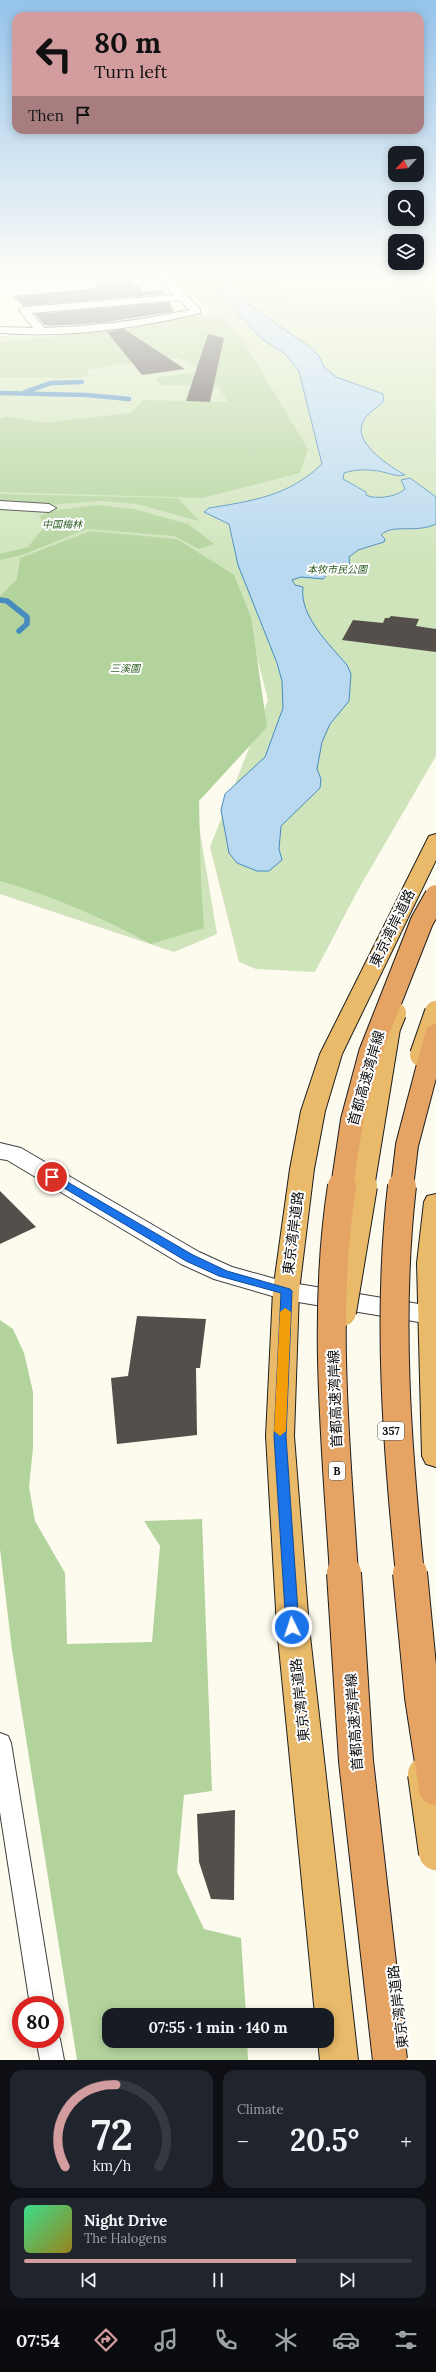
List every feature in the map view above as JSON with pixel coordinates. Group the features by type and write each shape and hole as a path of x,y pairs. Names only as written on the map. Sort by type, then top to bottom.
{"highway":[{"name":"東京湾岸道路","path":"339,2060 292,1627 280,1436 286,1291 302,1168 313,1111 331,1054 436,840"},
{"name":"首都高速湾岸線","path":"390,2060 356,1754 332,1378 334,1276 342,1192 352,1120 370,1053 396,984 422,922 436,896"},
{"name":"東京湾岸道路","path":"404,2060 366,1726 344,1436 341,1317 389,1028 436,914"},
{"name":"357","path":"436,1012 423,1047 397,1150 385,1294 386,1371 406,1640 436,1853"},
{"path":"436,1035 421,1086 408,1145 398,1220 393,1323 405,1521 422,1697 436,1788"},
{"path":"436,1202 430,1263 436,1456"}],"street":[{"path":"0,505 49,508"},
{"path":"0,1151 13,1153 190,1258 223,1273 286,1291 431,1315"}],"lane":[{"path":"0,1743 41,1996"},
{"path":"50,2048 52,2060"}],"green space":[{"path":"0,374 436,374 436,756 358,890 315,972 256,969 239,962 210,847 268,700 247,619 194,796 217,934 174,952 0,894"},
{"path":"0,374 88,374 89,376 77,378 0,377"},
{"path":"179,374 263,374 308,449 300,473 202,498 0,492 0,419 7,417 43,423 131,413 143,400 228,402 217,385 160,385 156,378"},
{"path":"0,494 178,498 199,521 137,504 101,501 47,505 0,503"},
{"name":"中国梅林","path":"96,505 134,509 188,524 214,544 199,549 174,536 87,529 22,555 0,560 0,554 28,547 45,526 39,516 56,510"},
{"name":"三溪園","path":"90,531 177,539 234,575 251,617 267,727 199,801 204,928 151,944 77,908 0,881 0,596 17,579 20,558"},
{"path":"0,1320 13,1329 24,1353 33,1392 33,1448 29,1487 35,1521 65,1573 67,1644 152,1642 160,1546 144,1521 202,1519 212,1791 184,1795 177,1872 204,1929 241,1938 246,2008 102,2008 102,2048 247,2048 248,2060 77,2060 12,1650 0,1549"}],"water":[{"path":"300,374 333,374 336,377 383,394 384,401 364,420 361,428 363,437 367,445 374,453 405,475 402,476 373,470 358,470 344,473 343,479 366,492 366,495 370,497 386,497 397,494 405,489 401,480 410,478 436,497 436,524 428,527 386,531 381,535 385,539 384,542 358,550 349,557 350,570 333,568 323,579 301,577 292,580 295,585 303,587 303,598 306,609 317,629 347,665 351,674 349,701 330,724 322,742 317,769 321,779 320,788 281,826 279,849 282,860 269,871 257,871 237,863 229,853 221,810 225,794 265,757 283,708 282,681 277,663 238,565 229,524 204,512 209,508 240,503 283,490 309,475 322,464"}],"building":[{"path":"195,374 216,374 210,402 186,401"},
{"path":"391,616 419,619 416,626 436,629 436,652 342,640 353,620 383,623 385,618 389,618"},
{"path":"0,1191 36,1227 0,1244"},
{"path":"137,1316 206,1319 200,1368 196,1368 197,1435 117,1444 111,1378 128,1376"},
{"path":"235,1810 234,1900 211,1899 199,1862 197,1814"}],"waterway":[{"path":"25,392 51,383 82,382"},
{"path":"0,393 86,395 129,399"},
{"path":"0,600 7,601 27,617 27,624 19,631"}],"slow traffic":[{"path":"280,1431 285,1312"}],"route":[{"path":"52,1177 190,1258 223,1273 286,1291 280,1436 292,1627"}],"park label":[{"name":"本牧市民公園","path":"337,569"}]}
